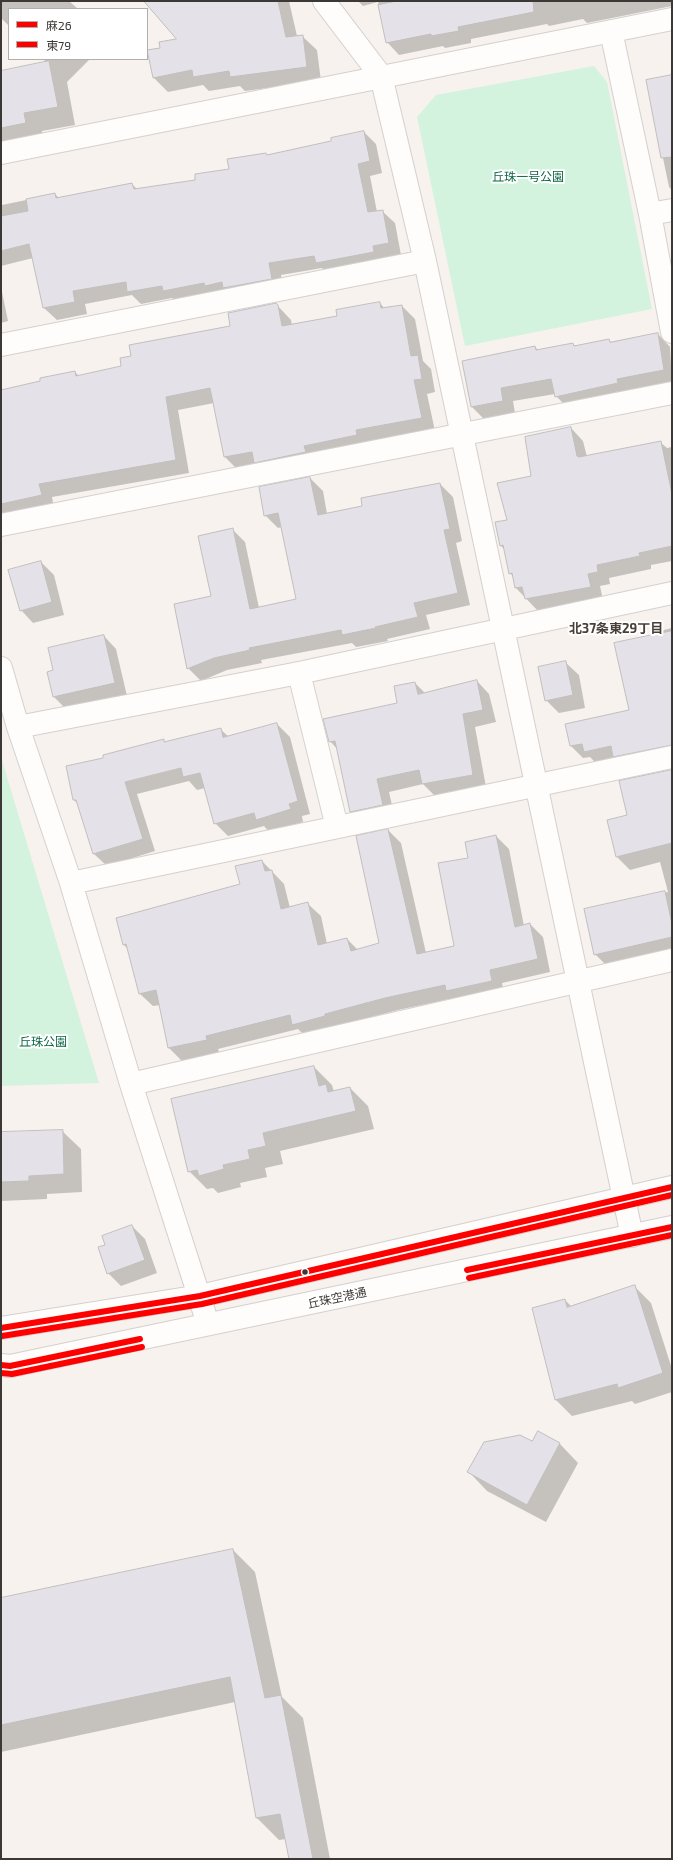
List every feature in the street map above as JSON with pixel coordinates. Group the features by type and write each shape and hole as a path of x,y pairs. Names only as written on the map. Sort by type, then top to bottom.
{"street":[{"path":"324,1 381,76 425,261 632,1236"},
{"path":"1,153 672,18"},
{"path":"611,31 650,214 672,332"},
{"path":"650,214 672,210"},
{"path":"1,345 425,261"},
{"path":"1,524 672,393"},
{"path":"18,727 300,673 672,593"},
{"path":"1,668 18,727 71,883 131,1084 208,1324"},
{"path":"300,673 337,827"},
{"path":"71,883 672,757"},
{"path":"131,1084 672,960"},
{"path":"1,1328 200,1296 672,1187"},
{"name":"丘珠空港通","path":"1,1365 10,1366 672,1227"}],"green space":[{"name":"丘珠一号公園","path":"594,66 607,82 652,309 465,346 417,117 436,95"},
{"name":"丘珠公園","path":"1,757 99,1083 1,1086"}],"building":[{"path":"144,1 278,1 286,37 303,35 307,67 230,77 229,71 193,77 192,70 153,78 148,50 160,48 159,42 176,39"},
{"path":"397,1 533,1 534,12 458,27 459,31 431,36 431,34 386,43 378,5"},
{"path":"49,61 58,107 24,113 26,123 1,128 1,71"},
{"path":"672,75 672,157 661,158 646,80"},
{"path":"364,131 370,161 358,164 368,212 383,210 389,243 373,246 374,252 316,263 314,256 269,263 272,279 223,288 222,282 205,286 204,283 163,291 162,286 127,292 126,282 73,291 75,302 43,308 29,244 1,251 1,216 28,211 26,199 55,193 56,198 132,183 134,189 195,180 195,174 229,169 227,159 266,153 267,155 331,141 331,138"},
{"path":"380,302 381,308 402,305 411,356 418,355 422,379 414,380 422,418 356,430 357,435 304,446 306,452 254,463 252,452 224,457 210,388 166,397 176,460 39,484 42,495 1,504 1,390 40,381 40,378 75,371 76,376 121,366 120,358 131,356 129,345 230,326 228,313 276,303 278,305 282,326 337,316 336,310"},
{"path":"658,333 664,370 617,379 618,383 555,397 551,379 501,388 503,401 471,407 462,361 535,346 536,350 573,343 574,346 609,339 610,342"},
{"path":"571,427 577,456 579,457 661,441 672,494 672,546 639,553 640,556 597,565 598,572 588,574 591,587 525,599 522,587 515,588 512,573 509,574 503,545 500,546 495,522 507,520 497,483 531,476 525,437"},
{"path":"310,477 318,515 362,506 361,498 440,483 450,529 444,530 458,593 414,603 418,617 342,635 341,630 249,648 250,650 214,658 187,669 174,604 211,596 198,536 233,528 250,609 296,599 278,513 264,516 259,487"},
{"path":"41,561 52,602 20,611 8,570"},
{"path":"672,631 672,745 613,757 611,746 584,752 582,744 570,746 565,724 629,710 614,643"},
{"path":"104,635 115,683 53,697 47,672 53,670 48,648"},
{"path":"566,661 573,695 545,701 538,667"},
{"path":"477,680 483,710 463,714 473,775 422,784 419,770 377,779 383,805 350,812 335,741 329,742 323,719 397,703 394,686 415,682 418,694"},
{"path":"277,723 298,801 289,804 291,809 256,820 254,813 214,824 200,773 183,777 181,768 125,782 143,839 93,854 76,800 73,800 66,766 103,758 103,755 164,739 164,742 221,728 223,737"},
{"path":"672,770 672,843 616,857 607,820 627,815 619,781"},
{"path":"388,829 417,954 454,946 438,863 468,858 465,842 496,835 515,927 530,923 538,959 490,970 492,981 446,991 445,985 385,998 325,1014 325,1016 292,1025 290,1015 206,1036 207,1040 168,1048 156,990 139,994 126,944 123,945 116,918 240,884 235,866 262,860 265,871 272,870 281,909 308,902 318,945 347,938 351,951 379,943 356,836"},
{"path":"665,891 672,924 672,937 594,955 584,909"},
{"path":"314,1066 319,1086 326,1084 328,1092 350,1087 356,1111 263,1133 266,1146 248,1150 250,1159 223,1165 224,1169 199,1176 197,1170 188,1172 171,1099"},
{"path":"63,1130 64,1174 29,1176 29,1181 1,1182 1,1132"},
{"path":"132,1225 145,1260 107,1274 98,1247 105,1245 102,1236"},
{"path":"635,1285 663,1373 618,1388 617,1384 555,1400 532,1308 565,1299 567,1307"},
{"path":"538,1431 560,1443 527,1505 467,1472 484,1442 520,1435 532,1441"},
{"path":"233,1549 265,1698 281,1695 313,1859 289,1859 280,1814 256,1818 230,1677 1,1725 1,1598"}],"transit line":[{"name":"麻26","path":"1,1328 200,1296 672,1187"},
{"name":"東79","path":"2,1336 202,1304 672,1195"},
{"name":"麻26","path":"467,1270 672,1227"},
{"name":"東79","path":"469,1278 672,1235"},
{"name":"麻26","path":"1,1365 10,1366 140,1339"},
{"name":"東79","path":"1,1373 12,1374 142,1347"}],"district":[{"name":"北37条東29丁目","path":"616,629"}]}
